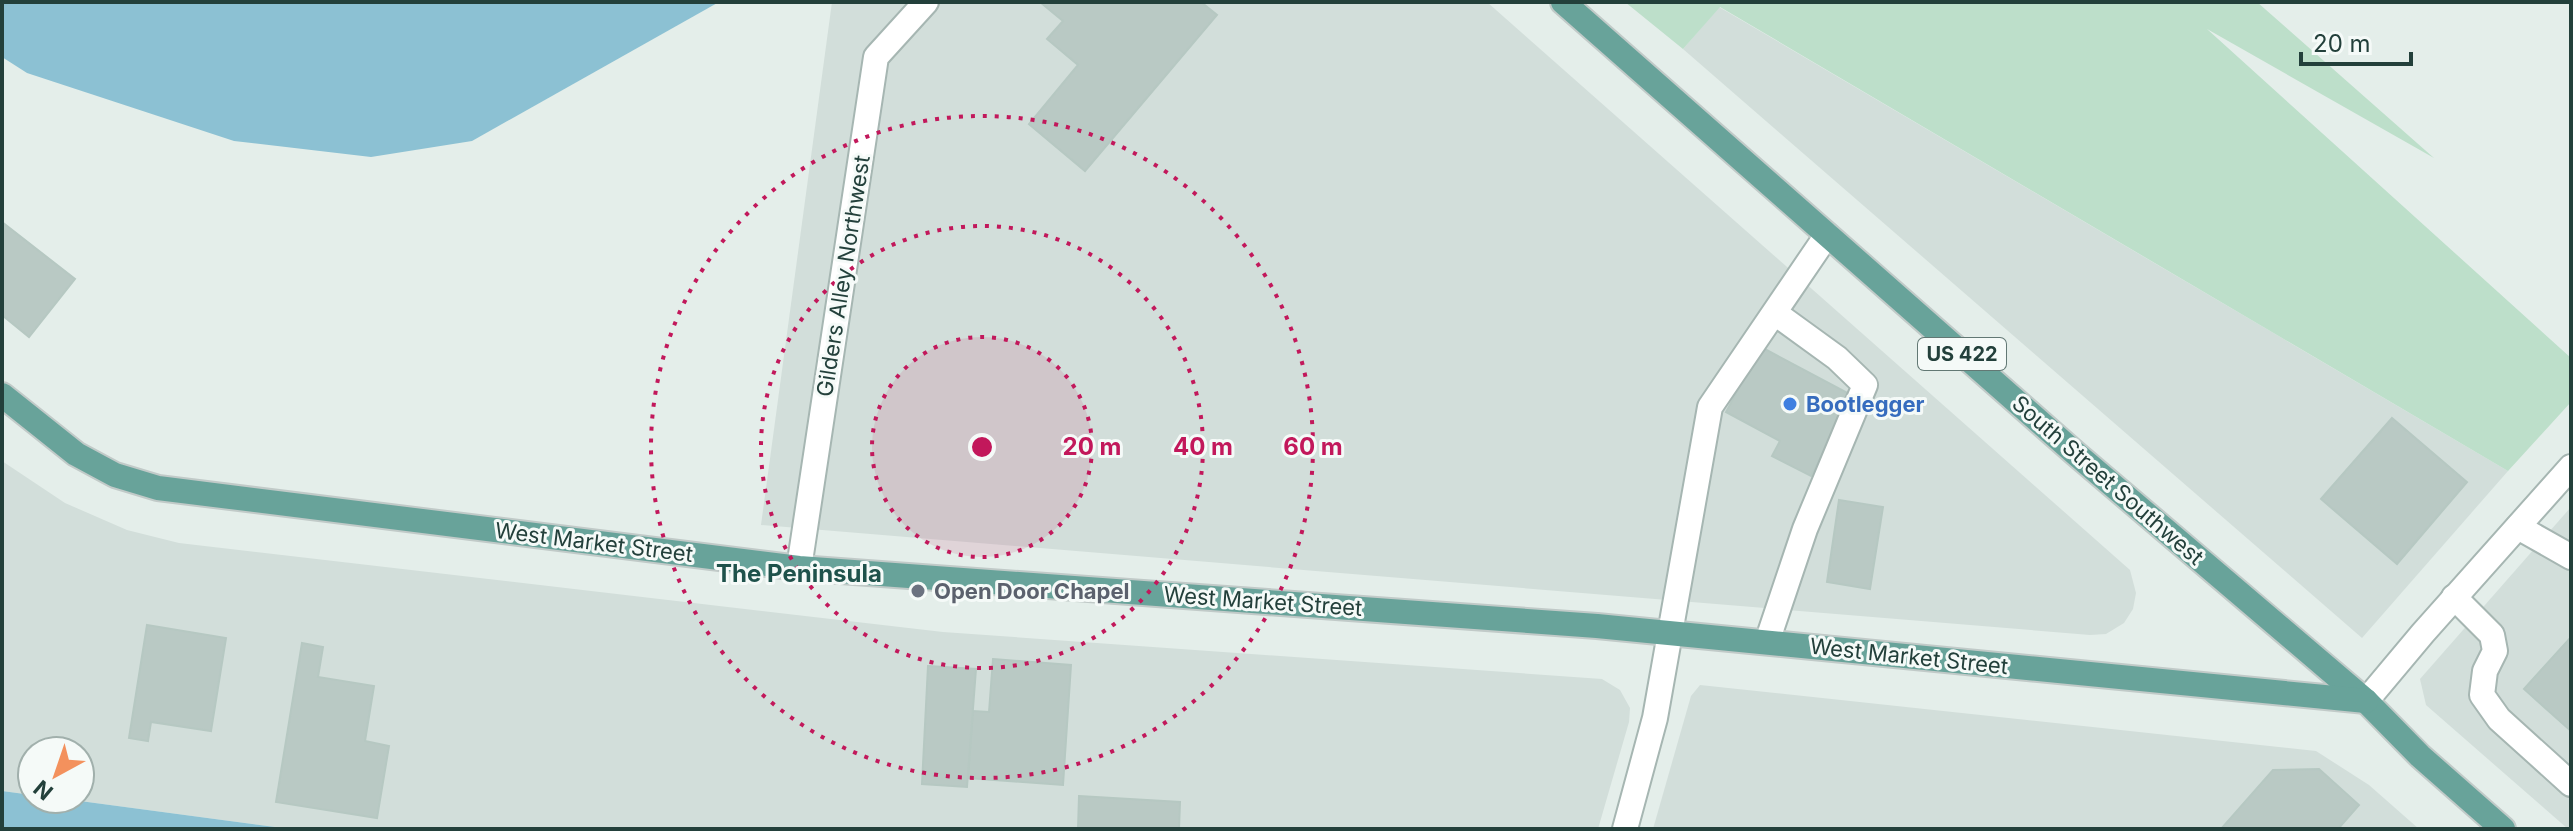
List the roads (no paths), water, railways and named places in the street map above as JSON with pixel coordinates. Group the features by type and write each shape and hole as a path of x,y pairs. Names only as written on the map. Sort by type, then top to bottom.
{"main road":[{"name":"South Street Southwest","path":"1563,2 2076,454 2366,701"},
{"name":"West Market Street","path":"2,395 76,454 115,475 158,488 799,568 1597,626 2366,701"},
{"name":"US 422","path":"2366,701 2420,756 2503,829"}],"street":[{"name":"Gilders Alley Northwest","path":"799,568 876,57 926,2"},
{"path":"1625,829 1655,718 1710,407 1827,235"},
{"path":"1767,642 1805,529 1865,385 1837,358 1775,313"},
{"path":"2366,701 2571,467"},
{"path":"2518,527 2571,557"},
{"path":"2454,597 2492,635 2495,651 2485,671 2482,695 2499,719 2571,784"}],"water":[{"path":"2,2 719,2 472,141 371,157 234,141 27,73 2,57"},
{"path":"2,791 16,793 16,815 96,815 96,803 290,829 2,829"}],"place":[{"name":"Bootlegger","path":"1790,404"},
{"name":"Open Door Chapel","path":"918,591"}],"district":[{"name":"The Peninsula","path":"799,574"}]}
